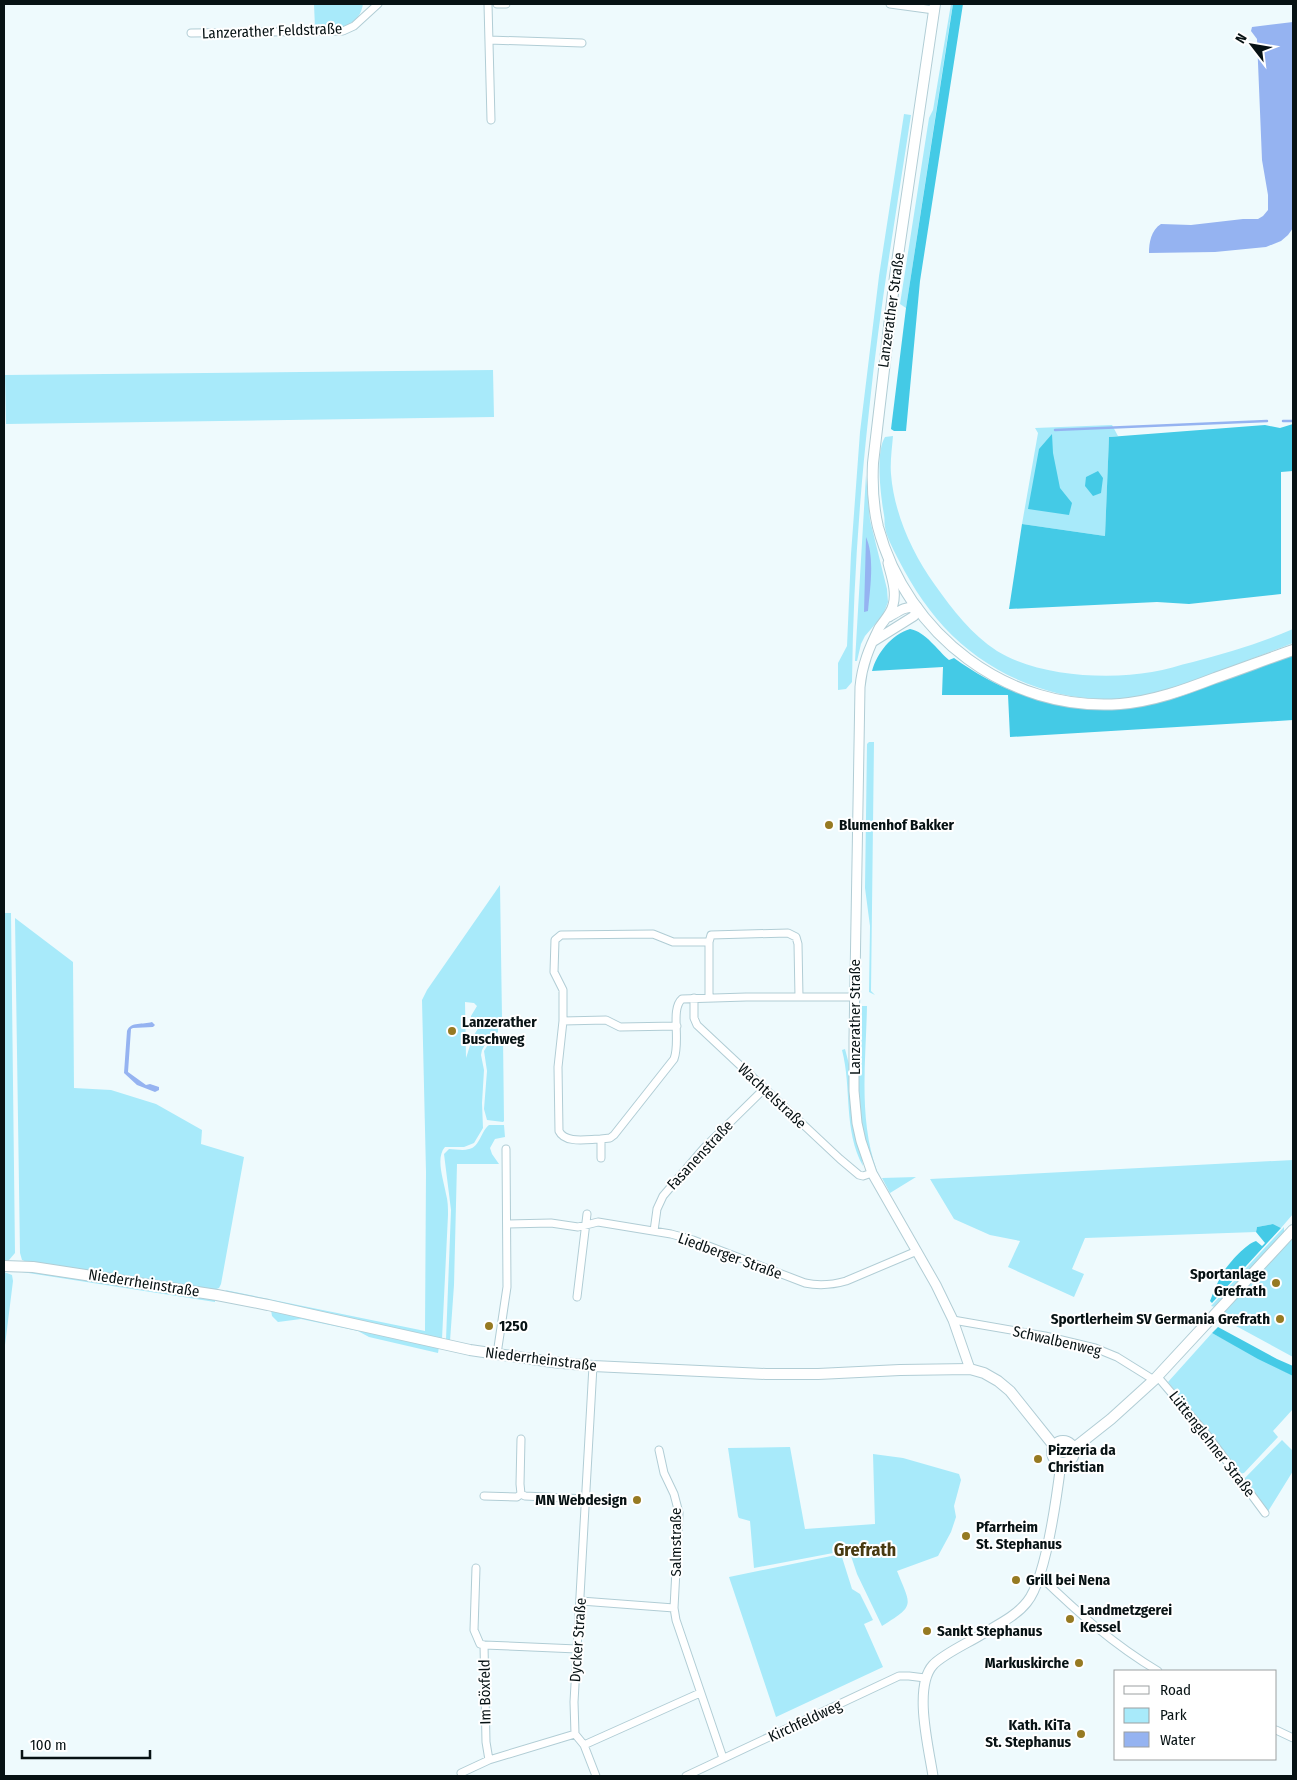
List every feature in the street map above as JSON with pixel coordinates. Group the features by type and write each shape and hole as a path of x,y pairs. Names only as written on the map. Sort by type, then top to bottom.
{"main road":[{"name":"Lanzerather Straße","path":"935,7 895,276 873,453 872,483 874,504 885,548 895,570 917,608 943,638 987,672 1040,696 1080,703 1122,704 1180,691 1293,650"},
{"name":"Lüttenglehner Straße","path":"1073,1449 1111,1419 1156,1378 1293,1230"},
{"name":"Niederrheinstraße","path":"4,1266 33,1267 217,1295 470,1350 593,1366 766,1374 970,1369 984,1373 1010,1391 1054,1446"},
{"path":"1060,1442 1068,1443 1073,1449 1073,1456 1068,1462 1061,1463 1052,1457 1052,1449 1060,1442"}],"street":[{"name":"Lanzerather Feldstraße","path":"191,33 336,32 354,26 375,4"},
{"path":"488,4 490,120"},
{"path":"497,4 506,4"},
{"path":"890,4 935,7"},
{"path":"489,40 582,43"},
{"name":"Lanzerather Straße","path":"885,548 894,597 891,612 864,660 860,687 855,1103 861,1141 872,1172 917,1251 952,1320 970,1369"},
{"path":"874,641 914,616 917,608 909,607 902,609 885,620"},
{"path":"709,997 710,936 715,934 788,933 794,936 798,944 799,997"},
{"path":"709,942 673,942 653,934 561,935 557,937 554,944 554,972 562,986 564,1021 558,1067 559,1131 561,1136 567,1139 610,1138 614,1135 669,1067 677,1052 676,1008 679,1001 686,998 709,997 855,997"},
{"name":"Wachtelstraße","path":"694,998 694,1018 697,1025 856,1173 863,1176 872,1172"},
{"path":"564,1021 606,1020 620,1027 677,1026"},
{"name":"Fasanenstraße","path":"654,1231 657,1209 663,1196 704,1148 764,1089"},
{"path":"601,1138 601,1158"},
{"path":"497,1354 507,1287 506,1149"},
{"path":"577,1298 587,1214"},
{"name":"Liedberger Straße","path":"507,1224 551,1223 578,1227 598,1222 654,1231 684,1237 805,1283 816,1285 835,1284 846,1281 917,1251"},
{"name":"Schwalbenweg","path":"952,1320 1044,1336 1096,1348 1156,1378"},
{"name":"Dycker Straße","path":"575,1734 574,1702 593,1366"},
{"name":"Lüttenglehner Straße","path":"1156,1378 1208,1436 1265,1513"},
{"path":"521,1439 521,1494"},
{"name":"Salmstraße","path":"659,1450 664,1473 674,1494 679,1513 674,1608 679,1630 723,1758"},
{"path":"933,1776 925,1716 925,1678 938,1661 1010,1617 1022,1608 1034,1592 1040,1576 1052,1522 1061,1463"},
{"path":"521,1494 525,1496 586,1499"},
{"path":"484,1496 517,1497 521,1494"},
{"name":"Im Böxfeld","path":"476,1568 474,1630 480,1644 484,1645 486,1742 489,1760"},
{"path":"1040,1576 1091,1624 1156,1670"},
{"path":"581,1601 674,1608"},
{"path":"484,1645 577,1649"},
{"name":"Kirchfeldweg","path":"686,1776 899,1676 925,1678"},
{"path":"584,1745 700,1693"},
{"path":"1277,1730 1293,1738"},
{"path":"461,1772 489,1760 575,1734 584,1745 596,1776"}],"green space":[{"path":"314,4 363,4 357,18 345,26 315,28"},
{"path":"951,4 953,4 906,308 900,304 929,118 933,110"},
{"path":"904,114 911,115 878,337 862,479 855,580 852,682 846,689 838,690 838,663 847,646 851,554 860,432 879,276"},
{"path":"493,370 494,417 6,424 5,375"},
{"path":"1112,425 1118,436 1109,437 1105,536 1022,524 1038,433 1035,428"},
{"path":"893,436 891,474 893,489 900,518 912,546 927,573 955,612 979,637 997,651 1032,666 1052,671 1114,676 1167,669 1244,647 1293,629 1293,643 1176,687 1136,697 1083,698 1057,693 1007,675 963,645 944,627 916,591 894,551 887,536 885,526 879,464 885,437"},
{"path":"866,475 870,520 887,589 888,602 883,615 865,636 857,661 855,661"},
{"path":"874,742 871,991 875,995 869,992 870,926 865,888 867,744"},
{"path":"500,885 502,1018 487,1020 475,1026 471,1025 471,1016 477,1006 474,1003 465,1002 466,1058 472,1039 479,1028 490,1022 498,1022 498,1032 487,1041 481,1055 484,1070 483,1128 474,1143 464,1147 445,1147 440,1163 448,1212 442,1339 232,1294 225,1290 425,1331 426,1172 422,1000"},
{"path":"4,913 11,913 15,1253 9,1260 4,1261"},
{"path":"15,918 73,962 74,1088 111,1090 156,1104 202,1130 201,1144 244,1157 219,1288 214,1290 22,1260 20,1253"},
{"path":"862,1006 867,1006 865,1110 867,1131 876,1172 869,1157 860,1122 858,1065 862,1036"},
{"path":"496,1037 503,1037 503,1122 487,1120 484,1109 487,1071 484,1051 491,1040"},
{"path":"845,1049 850,1068 863,1166 857,1152 850,1123 847,1079 842,1050"},
{"path":"489,1125 504,1125 505,1137 495,1139 490,1148 499,1164 457,1164 454,1285 450,1341 446,1340 451,1210 444,1154 449,1149 464,1150 473,1148"},
{"path":"1293,1160 1293,1214 1281,1228 1273,1224 1257,1227 1256,1232 1085,1238 1072,1269 1084,1274 1074,1297 1008,1267 1020,1241 990,1235 954,1219 930,1179"},
{"path":"916,1177 890,1193 882,1178"},
{"path":"1284,1227 1284,1233 1215,1307 1211,1306"},
{"name":"Sportanlage Grefrath","path":"1293,1237 1293,1357 1225,1320 1225,1311"},
{"path":"4,1272 12,1275 13,1281 4,1353"},
{"path":"22,1272 215,1300 215,1302"},
{"path":"271,1310 439,1347 438,1353 369,1337 358,1331 301,1319 278,1322 272,1316"},
{"path":"1212,1333 1293,1376 1293,1409 1273,1431 1278,1437 1244,1473 1240,1474 1168,1382"},
{"path":"1282,1440 1293,1451 1293,1471 1267,1513 1244,1479"},
{"path":"790,1447 805,1529 875,1524 873,1454 903,1458 959,1474 961,1480 954,1506 956,1517 951,1532 938,1556 897,1571 908,1604 901,1613 882,1626 857,1574 849,1550 754,1568 750,1521 738,1516 728,1448"},
{"path":"841,1554 852,1589 860,1594 873,1620 864,1624 883,1667 776,1717 729,1577"}],"shaded area":[{"path":"953,4 963,4 920,281 906,431 894,431 891,429 906,308"},
{"path":"1293,424 1293,471 1281,472 1281,594 1189,604 1157,602 1009,609 1022,524 1105,536 1109,437 1265,425 1280,428"},
{"path":"1052,434 1053,453 1060,488 1072,503 1069,515 1028,509 1039,449"},
{"path":"1098,471 1103,478 1101,493 1093,496 1085,486 1086,477"},
{"path":"910,629 926,637 949,660 954,658 1001,686 1025,696 1050,703 1102,709 1156,703 1191,693 1293,655 1293,720 1010,737 1008,695 942,695 943,667 872,671 881,651 891,640"},
{"path":"1273,1224 1281,1228 1212,1303 1210,1301 1218,1282 1234,1258 1243,1249 1256,1241 1262,1246 1265,1243 1256,1232 1257,1227"},
{"path":"1218,1327 1293,1366 1293,1376 1212,1333"}],"water":[{"path":"1293,22 1293,228 1281,241 1266,247 1215,252 1149,253 1153,233 1161,224 1191,225 1258,219 1268,210 1268,195 1262,160 1257,39 1251,31 1252,27"},
{"path":"866,537 869,545 871,573 868,611 864,612"},
{"path":"152,1022 155,1025 153,1027 131,1029 128,1072 146,1085 150,1084 159,1087 159,1090 155,1092 137,1085 124,1073 127,1031 131,1026"}],"waterway":[{"path":"1055,430 1267,421"},
{"path":"1283,421 1293,421"}],"place":[{"name":"Blumenhof Bakker","path":"829,825"},
{"name":"Lanzerather Buschweg","path":"452,1031"},
{"name":"Sportanlage Grefrath","path":"1276,1283"},
{"name":"Sportlerheim SV Germania Grefrath","path":"1280,1319"},
{"name":"1250","path":"489,1326"},
{"name":"Pizzeria da Christian","path":"1038,1459"},
{"name":"MN Webdesign","path":"637,1500"},
{"name":"Pfarrheim St. Stephanus","path":"966,1536"},
{"name":"Grill bei Nena","path":"1016,1580"},
{"name":"Landmetzgerei Kessel","path":"1070,1619"},
{"name":"Sankt Stephanus","path":"927,1631"},
{"name":"Markuskirche","path":"1079,1663"},
{"name":"Kath. KiTa St. Stephanus","path":"1081,1734"}],"district":[{"name":"Grefrath","path":"865,1550"}]}
